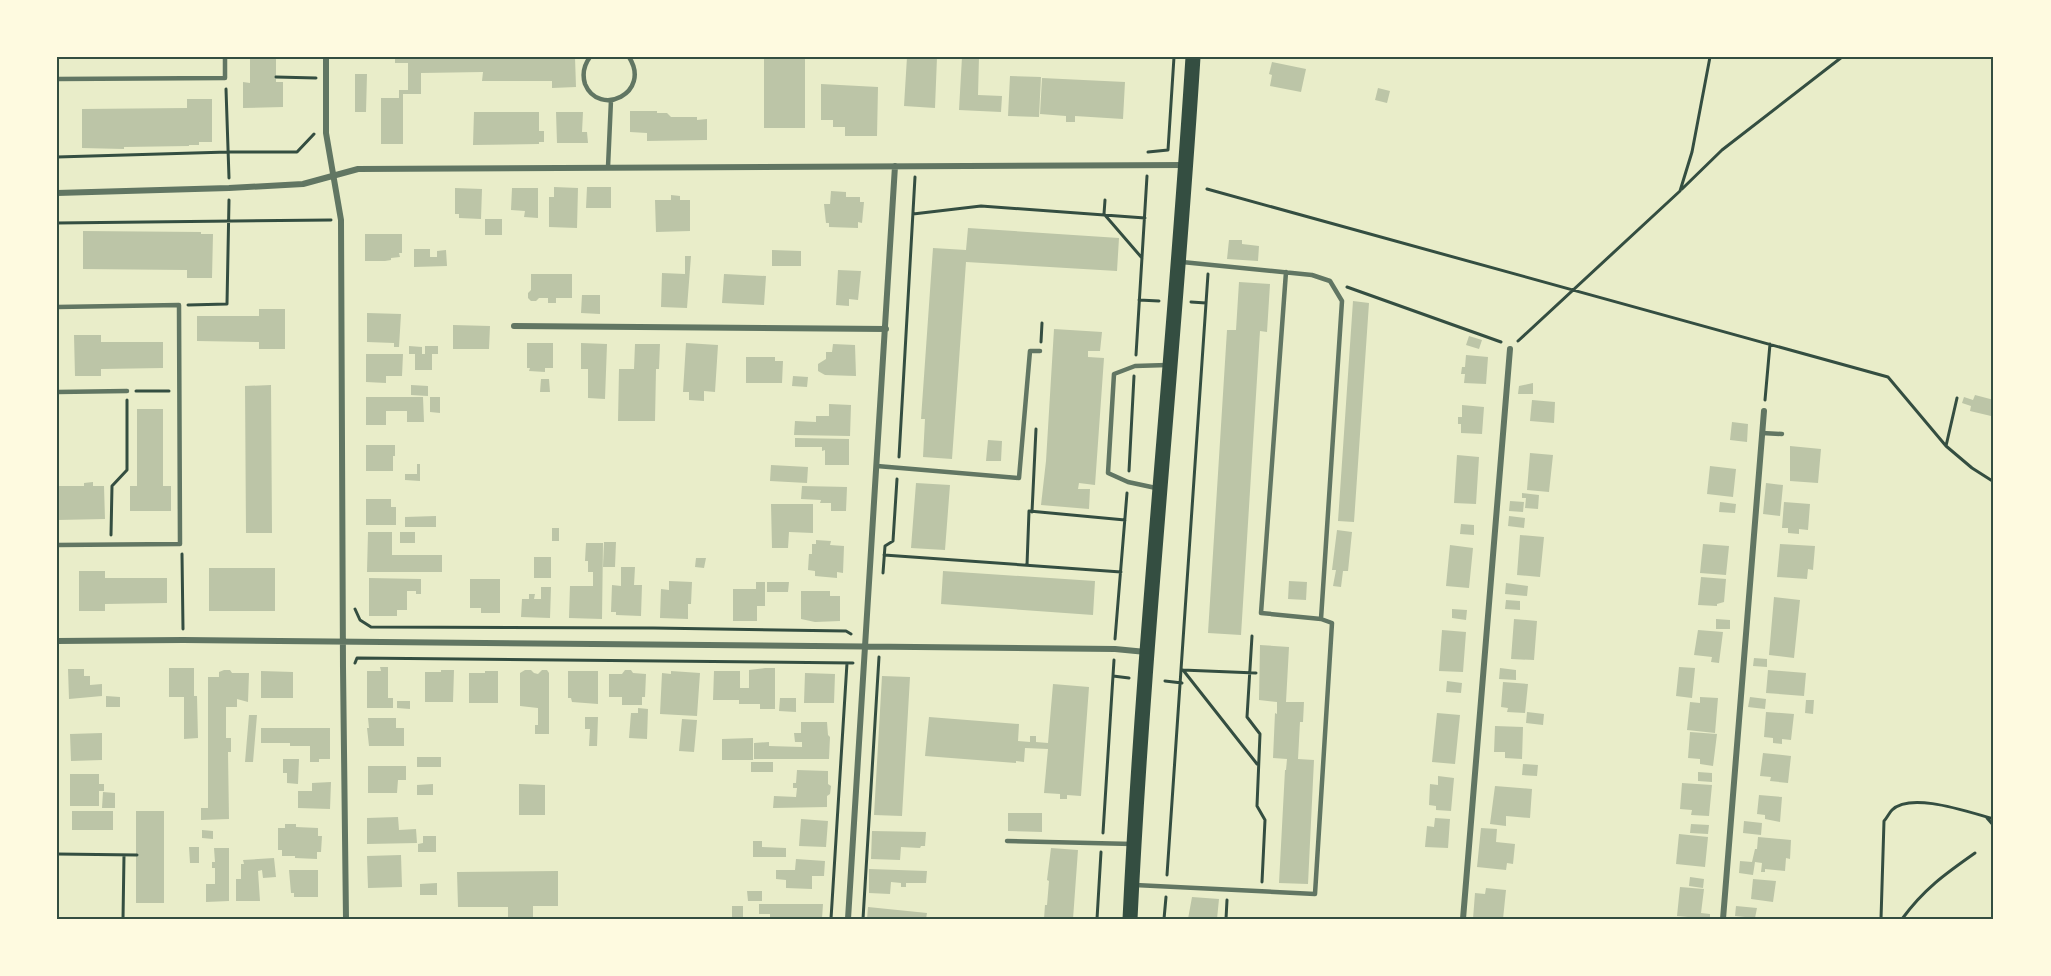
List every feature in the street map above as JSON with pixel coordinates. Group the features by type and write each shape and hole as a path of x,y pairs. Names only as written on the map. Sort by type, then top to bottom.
{"main road":[{"path":"1130,919 1147,652 1193,57"}],"street":[{"path":"326,57 326,133 341,220 346,919"},
{"path":"57,193 303,184 358,169 1186,165"},
{"path":"848,919 895,166"},
{"path":"514,326 886,329"},
{"path":"1463,919 1510,349"},
{"path":"1723,919 1764,411"},
{"path":"57,641 879,646 1115,649 1147,652"}],"lane":[{"path":"57,79 225,78 225,57"},
{"path":"583,57 584,80 588,88 594,95 611,100 619,98 631,88 635,72 631,57"},
{"path":"583,71 590,57"},
{"path":"608,168 611,100"},
{"path":"1179,261 1312,274 1330,281 1342,301 1321,619"},
{"path":"1132,885 1315,894 1332,623 1321,619 1261,613 1286,272"},
{"path":"57,307 179,305 180,544 57,545"},
{"path":"877,466 1019,478 1030,351 1040,351"},
{"path":"1161,489 1128,482 1108,473 1114,374 1135,366 1170,365"},
{"path":"57,392 127,391"},
{"path":"1762,433 1782,434"},
{"path":"1006,841 1135,844"}],"path":[{"path":"1148,152 1168,150 1174,57"},
{"path":"1680,191 1692,152 1710,57"},
{"path":"1330,281 1500,341 1510,349 1722,150 1842,57"},
{"path":"276,77 316,78"},
{"path":"179,305 227,304 229,188 225,78"},
{"path":"57,157 297,152 316,133 326,133"},
{"path":"1115,637 1128,482 1145,218 1143,202 1148,174"},
{"path":"883,576 885,546 893,541 898,468 916,177 910,177"},
{"path":"1207,189 1888,377 1946,446 1972,468 1994,482"},
{"path":"1105,200 1104,214 1142,258"},
{"path":"913,214 981,206 1145,218"},
{"path":"57,223 341,220"},
{"path":"1164,919 1209,264"},
{"path":"1139,300 1159,301"},
{"path":"1191,302 1206,303"},
{"path":"1764,411 1770,344"},
{"path":"111,545 112,486 127,470 127,391 179,391"},
{"path":"1946,446 1957,398"},
{"path":"1027,565 1029,512 1125,520"},
{"path":"180,544 183,640"},
{"path":"884,555 1121,572"},
{"path":"343,607 354,607 360,621 371,627 846,632 849,634 831,919"},
{"path":"1252,636 1247,717 1260,734 1257,806 1264,820 1262,892"},
{"path":"863,919 879,646"},
{"path":"1097,919 1114,655"},
{"path":"343,667 354,666 357,658 878,665"},
{"path":"1182,670 1256,673"},
{"path":"1182,670 1258,765"},
{"path":"1113,676 1130,678"},
{"path":"1165,681 1182,683"},
{"path":"1881,919 1884,821 1893,808 1909,803 1925,802 1994,819"},
{"path":"1987,817 1994,826"},
{"path":"1902,919 1914,902 1936,880 1975,853"},
{"path":"57,854 136,855"},
{"path":"123,919 124,855"},
{"path":"1226,919 1227,889"}],"building":[{"path":"250,57 276,57 276,82 283,82 283,107 243,108 243,82 250,83"},
{"path":"395,57 575,57 576,87 552,88 552,81 482,81 483,72 421,73 421,94 403,94 403,144 381,144 381,98 399,98 399,90 408,90 408,63 395,63"},
{"path":"764,57 805,57 805,128 764,128"},
{"path":"907,57 937,57 935,108 904,106"},
{"path":"962,57 979,57 978,95 1002,96 1001,112 959,110"},
{"path":"1272,62 1306,69 1301,92 1270,86 1272,75 1269,74"},
{"path":"355,74 367,74 366,112 355,112"},
{"path":"1010,76 1041,77 1039,117 1008,116"},
{"path":"1042,78 1125,82 1123,119 1075,116 1075,122 1066,122 1066,116 1040,114"},
{"path":"821,84 878,87 877,136 845,136 845,127 833,127 833,120 821,120"},
{"path":"1378,88 1390,91 1387,103 1375,100"},
{"path":"187,99 212,99 212,142 199,142 199,145 189,146 124,147 124,149 82,148 82,109 187,108"},
{"path":"630,111 657,111 657,113 667,113 671,117 707,119 707,140 647,141 647,133 630,132"},
{"path":"474,112 539,112 539,131 544,131 544,142 473,145"},
{"path":"556,112 583,112 582,132 587,132 588,143 557,143"},
{"path":"554,187 578,188 577,228 549,227 549,197 554,197"},
{"path":"587,187 611,187 611,208 586,208"},
{"path":"455,188 482,189 481,219 459,218 459,214 455,214"},
{"path":"512,188 538,188 538,218 524,217 525,211 511,210"},
{"path":"831,191 846,192 846,197 860,197 860,202 864,202 862,223 858,222 858,228 829,227 829,223 826,223 824,204 830,204"},
{"path":"671,195 680,196 680,200 690,200 690,231 656,232 655,200 671,200"},
{"path":"485,219 502,219 502,235 485,235"},
{"path":"968,228 1119,238 1117,271 966,262 952,459 923,457 925,419 921,419 933,248 966,250"},
{"path":"83,231 213,234 212,278 187,278 187,270 83,269"},
{"path":"365,234 402,234 400,257 385,261 365,261"},
{"path":"1229,240 1242,240 1242,244 1259,246 1258,261 1227,259"},
{"path":"414,249 430,249 430,257 437,257 437,251 446,250 447,266 414,267"},
{"path":"772,250 801,251 801,266 772,266"},
{"path":"685,256 691,256 687,308 661,307 662,273 685,274"},
{"path":"838,270 861,271 858,300 849,299 849,306 836,305"},
{"path":"531,274 572,274 572,298 556,298 556,303 548,303 548,298 531,301 528,293 531,290"},
{"path":"724,274 766,276 764,305 722,303"},
{"path":"1239,282 1270,284 1267,332 1260,331 1241,635 1208,633 1227,330 1236,330"},
{"path":"582,295 600,295 600,314 581,313"},
{"path":"1353,301 1369,303 1354,522 1338,521"},
{"path":"259,309 285,309 285,349 259,349 259,342 197,341 197,316 259,316"},
{"path":"367,313 401,314 399,347 394,347 394,343 367,342"},
{"path":"453,325 490,326 489,349 453,349"},
{"path":"1054,329 1102,332 1100,351 1088,351 1088,357 1104,358 1095,485 1079,483 1078,489 1090,489 1089,509 1041,505"},
{"path":"74,335 101,335 101,342 163,342 163,368 101,369 101,376 75,376"},
{"path":"1469,336 1482,340 1479,349 1466,345"},
{"path":"527,343 553,343 553,368 545,368 545,372 529,371"},
{"path":"581,343 607,344 605,399 588,398 588,369 581,369"},
{"path":"686,343 718,345 715,392 704,391 704,401 689,400 689,392 683,392"},
{"path":"635,344 660,344 659,369 656,369 655,421 618,421 619,369 634,369"},
{"path":"833,344 855,345 856,376 825,375 818,371 818,364 826,359 826,352 832,352"},
{"path":"409,346 422,347 422,354 425,354 425,346 438,346 438,354 432,354 432,370 415,370 415,354 409,354"},
{"path":"366,354 403,354 402,376 386,376 386,383 366,382"},
{"path":"1466,355 1488,357 1486,384 1464,383 1465,374 1461,374 1462,367 1465,367"},
{"path":"746,357 775,357 775,361 783,361 782,383 746,383"},
{"path":"793,376 808,377 807,387 792,386"},
{"path":"541,379 549,379 550,392 540,392"},
{"path":"1533,383 1533,394 1518,394 1519,386"},
{"path":"271,385 272,533 246,533 245,386"},
{"path":"411,385 428,386 428,396 411,395"},
{"path":"1975,395 1994,400 1994,413 1991,416 1970,411 1971,406 1962,403 1964,397 1973,400"},
{"path":"366,397 423,397 424,422 407,422 407,411 386,411 386,425 366,425"},
{"path":"430,397 440,397 440,413 430,412"},
{"path":"1532,400 1555,402 1554,423 1530,421"},
{"path":"829,404 851,405 850,436 794,435 795,421 816,422 816,416 829,416"},
{"path":"1462,405 1484,407 1482,434 1461,433 1458,417 1462,417"},
{"path":"137,409 163,409 163,486 171,486 171,511 130,511 130,486 137,486"},
{"path":"1732,422 1748,424 1747,442 1730,440"},
{"path":"795,438 849,439 849,465 825,465 825,450 822,451 822,447 795,447"},
{"path":"988,440 1002,441 1001,461 986,461"},
{"path":"366,445 395,445 393,471 366,471"},
{"path":"1790,446 1821,449 1818,483 1790,481"},
{"path":"1530,453 1553,455 1549,492 1527,490"},
{"path":"1457,455 1479,457 1476,504 1454,503"},
{"path":"417,464 420,464 420,481 405,480 405,474 417,474"},
{"path":"771,465 808,467 807,483 770,481"},
{"path":"1710,466 1736,469 1733,497 1707,494"},
{"path":"93,482 93,486 104,486 105,519 57,520 57,486 84,486 84,483"},
{"path":"916,483 950,485 945,550 911,548"},
{"path":"1766,483 1783,485 1780,516 1763,514"},
{"path":"802,486 847,487 846,511 831,511 831,503 820,503 821,500 801,499"},
{"path":"1522,493 1539,495 1538,509 1525,508 1526,498 1522,498"},
{"path":"366,499 391,499 391,507 396,507 396,525 366,525"},
{"path":"1510,501 1524,502 1523,512 1509,511"},
{"path":"1720,502 1736,504 1735,513 1719,512"},
{"path":"1784,502 1810,504 1808,530 1799,529 1799,534 1788,533 1788,528 1782,528"},
{"path":"771,504 813,504 813,533 789,532 788,548 772,548"},
{"path":"436,516 436,527 405,527 405,517"},
{"path":"1509,516 1525,518 1524,528 1508,526"},
{"path":"1461,524 1474,525 1474,535 1460,534"},
{"path":"552,528 559,528 559,541 552,541"},
{"path":"1337,530 1352,532 1348,571 1343,571 1341,587 1333,586 1336,570 1332,570"},
{"path":"368,532 392,532 392,555 442,555 442,572 367,572"},
{"path":"400,532 415,532 415,543 400,543"},
{"path":"1520,535 1544,537 1540,577 1517,575"},
{"path":"816,540 831,541 830,545 844,546 843,573 837,572 837,578 815,576 815,571 808,570 809,554 812,554 812,544 816,544"},
{"path":"604,542 616,542 615,567 603,567"},
{"path":"586,543 603,543 602,619 569,618 570,586 593,586 593,572 588,572 588,561 585,561"},
{"path":"1703,544 1729,546 1726,575 1700,573"},
{"path":"1780,544 1815,546 1813,570 1808,569 1807,579 1777,577"},
{"path":"1450,545 1473,548 1469,588 1446,586"},
{"path":"534,557 551,557 551,578 534,578"},
{"path":"696,558 706,558 704,568 695,567"},
{"path":"621,567 635,567 634,585 642,585 641,616 616,615 616,612 611,612 612,585 621,586"},
{"path":"209,568 275,568 275,611 209,611"},
{"path":"79,571 105,571 105,578 167,578 167,603 105,604 105,611 79,611"},
{"path":"943,571 1095,581 1093,615 941,604"},
{"path":"1701,577 1726,579 1724,602 1717,606 1698,605"},
{"path":"369,578 421,579 421,594 416,594 416,591 407,591 407,610 397,610 397,616 369,616"},
{"path":"470,579 500,579 500,613 481,613 481,608 470,608"},
{"path":"669,581 692,582 688,619 660,618 661,589 669,590"},
{"path":"1289,581 1307,582 1306,600 1288,599"},
{"path":"756,582 765,582 765,606 757,606 757,621 733,621 733,589 756,589"},
{"path":"767,582 789,582 788,592 767,592"},
{"path":"1506,583 1528,586 1527,596 1505,594"},
{"path":"541,587 551,587 550,618 521,617 522,599 529,599 529,594 535,594 534,599 541,599"},
{"path":"801,591 830,591 830,596 840,596 840,621 815,622 801,619"},
{"path":"1774,597 1800,600 1794,658 1769,655"},
{"path":"1506,600 1520,601 1520,610 1505,609"},
{"path":"1452,609 1467,610 1466,620 1452,618"},
{"path":"1514,619 1537,621 1534,660 1511,659"},
{"path":"1716,619 1730,620 1730,629 1716,629"},
{"path":"1442,630 1466,632 1463,672 1439,671"},
{"path":"1698,630 1723,632 1719,663 1711,662 1712,657 1694,655"},
{"path":"1260,645 1289,647 1286,702 1304,702 1303,722 1300,722 1298,759 1314,760 1308,884 1279,883 1287,759 1273,758 1277,702 1259,700"},
{"path":"1754,658 1767,659 1767,667 1753,666"},
{"path":"380,667 388,667 388,698 393,698 393,708 367,708 367,671 381,671"},
{"path":"1679,667 1695,668 1692,698 1676,696"},
{"path":"169,668 194,668 198,738 184,739 184,697 169,697"},
{"path":"775,668 775,709 760,709 760,704 739,704 739,700 713,700 714,671 740,671 740,688 749,688 749,670"},
{"path":"1500,668 1516,670 1516,680 1499,679"},
{"path":"68,669 84,669 84,676 90,676 90,685 102,684 102,696 69,699"},
{"path":"230,670 232,673 249,673 248,702 237,699 237,707 226,707 226,738 231,738 231,752 228,752 229,819 201,820 201,808 208,808 208,677 219,677 219,672"},
{"path":"441,670 454,670 453,702 425,702 425,672 441,672"},
{"path":"525,670 538,674 542,670 547,670 549,673 549,734 535,734 535,725 538,725 538,708 520,706 520,673"},
{"path":"625,670 646,674 645,697 642,697 642,705 622,705 622,697 609,697 609,674 622,674"},
{"path":"1768,670 1806,673 1804,696 1766,693"},
{"path":"261,671 293,672 293,698 261,698"},
{"path":"485,671 498,671 498,703 469,703 469,673 485,673"},
{"path":"568,671 598,671 598,704 572,702 571,698 568,698"},
{"path":"671,671 700,673 697,716 660,714 662,673 671,674"},
{"path":"805,673 835,674 834,703 804,703"},
{"path":"882,676 910,677 902,816 874,815"},
{"path":"1447,681 1462,683 1461,693 1446,692"},
{"path":"1503,682 1528,684 1525,713 1507,712 1508,708 1501,707"},
{"path":"1053,684 1089,687 1081,796 1067,795 1067,799 1060,799 1060,794 1044,793 1048,749 1025,748 1024,762 1016,761 1016,763 925,756 929,717 1019,724 1018,741 1030,742 1030,736 1036,736 1036,742 1048,743"},
{"path":"106,696 120,697 120,707 106,707"},
{"path":"1700,697 1718,698 1715,733 1687,730 1690,702 1700,703"},
{"path":"1750,697 1766,699 1765,709 1748,707"},
{"path":"780,698 796,698 796,712 779,711"},
{"path":"1806,700 1814,700 1813,714 1805,713"},
{"path":"397,701 410,701 410,709 397,708"},
{"path":"638,708 648,709 647,739 629,738 631,713 638,713"},
{"path":"1527,712 1544,714 1543,725 1526,723"},
{"path":"1766,712 1794,714 1791,740 1782,739 1782,744 1773,743 1773,738 1764,737"},
{"path":"1437,713 1460,715 1455,764 1432,762"},
{"path":"249,715 257,715 253,762 245,762"},
{"path":"585,717 598,717 597,746 589,746 590,729 585,729"},
{"path":"368,718 396,718 396,728 404,728 404,746 369,746"},
{"path":"682,719 697,720 694,752 679,751"},
{"path":"801,722 827,722 830,737 829,759 754,759 754,743 769,742 769,746 802,747 802,742 795,742 794,733 801,733"},
{"path":"1495,726 1523,727 1522,759 1505,758 1505,752 1494,752"},
{"path":"261,728 330,728 330,759 310,762 310,746 261,743"},
{"path":"1690,732 1717,734 1713,766 1700,764 1700,759 1688,758"},
{"path":"102,733 102,760 71,761 70,734"},
{"path":"753,738 753,760 722,760 722,739"},
{"path":"1763,753 1791,756 1788,783 1770,781 1771,777 1760,776"},
{"path":"417,757 441,757 441,767 417,767"},
{"path":"283,759 299,759 298,784 287,783 287,773 283,773"},
{"path":"751,762 773,762 773,772 751,772"},
{"path":"1523,764 1538,765 1537,776 1522,775"},
{"path":"368,766 406,766 406,780 398,780 397,793 368,793"},
{"path":"797,770 828,771 828,784 831,786 830,794 827,796 827,807 773,808 774,796 796,797 797,788 793,788 793,783 796,783"},
{"path":"1698,772 1712,773 1712,782 1698,781"},
{"path":"70,774 99,774 99,784 104,784 104,791 99,791 99,806 70,806"},
{"path":"1438,776 1454,778 1451,811 1436,810 1436,806 1429,805 1430,784 1438,785"},
{"path":"331,782 330,809 298,808 298,791 312,791 312,783"},
{"path":"1682,783 1712,785 1709,816 1691,815 1692,810 1680,809"},
{"path":"433,784 433,795 417,795 417,785"},
{"path":"519,784 545,785 545,815 519,815"},
{"path":"1495,786 1532,789 1530,818 1506,816 1506,826 1490,824"},
{"path":"103,792 115,793 115,808 102,808"},
{"path":"1759,795 1782,797 1780,822 1765,819 1765,815 1757,814"},
{"path":"72,811 113,811 113,830 72,830"},
{"path":"136,811 164,811 164,903 136,903"},
{"path":"1008,813 1042,813 1042,832 1008,831"},
{"path":"398,817 399,830 416,829 417,843 367,844 367,818"},
{"path":"1435,818 1450,819 1448,848 1425,847 1427,826 1434,827"},
{"path":"801,819 828,821 826,847 799,846"},
{"path":"1744,821 1762,823 1761,835 1743,833"},
{"path":"285,824 318,828 318,836 322,836 321,852 317,852 317,859 282,856 282,850 278,850 278,828 285,828"},
{"path":"1691,824 1709,825 1708,834 1690,833"},
{"path":"1481,828 1497,829 1496,842 1515,844 1513,864 1507,863 1506,870 1477,867"},
{"path":"202,830 213,831 213,839 202,838"},
{"path":"872,831 926,832 925,846 901,847 900,860 871,859"},
{"path":"1679,834 1708,837 1705,867 1676,864"},
{"path":"423,836 436,836 436,852 418,852 418,844 423,843"},
{"path":"1758,837 1791,840 1790,859 1786,858 1785,871 1765,869 1765,872 1761,872 1762,863 1755,862 1753,875 1739,873 1740,861 1752,862 1755,849 1757,849"},
{"path":"753,841 762,841 762,847 786,848 786,857 753,857"},
{"path":"189,847 199,847 199,863 190,863"},
{"path":"214,848 229,848 229,901 206,902 206,884 215,884 215,868 212,868 212,862 215,862"},
{"path":"1051,848 1078,850 1073,919 1044,919"},
{"path":"401,855 402,887 368,888 367,856"},
{"path":"274,858 276,877 263,878 262,870 258,871 260,901 236,901 236,879 241,879 243,860"},
{"path":"796,859 825,861 824,876 812,876 812,889 786,888 786,880 776,879 776,870 795,870"},
{"path":"869,869 927,871 926,883 906,883 906,887 901,887 901,883 891,882 890,894 869,893"},
{"path":"289,870 318,870 318,897 294,897 294,893 291,893"},
{"path":"558,871 558,906 533,906 533,919 508,919 508,907 458,907 457,872"},
{"path":"1690,877 1704,879 1703,888 1689,886"},
{"path":"1753,879 1776,881 1773,902 1751,899"},
{"path":"437,883 437,895 420,895 420,884"},
{"path":"1680,887 1704,889 1701,913 1710,914 1710,919 1677,916"},
{"path":"1486,888 1506,890 1503,919 1473,919 1475,893 1485,894"},
{"path":"747,891 762,891 762,901 748,901"},
{"path":"1192,897 1219,899 1217,919 1188,919"},
{"path":"759,904 823,904 822,919 770,919 770,914 759,914"},
{"path":"732,906 743,906 743,919 732,919"},
{"path":"1736,906 1757,908 1755,918 1735,916"},
{"path":"868,907 927,913 926,919 867,919"}]}
